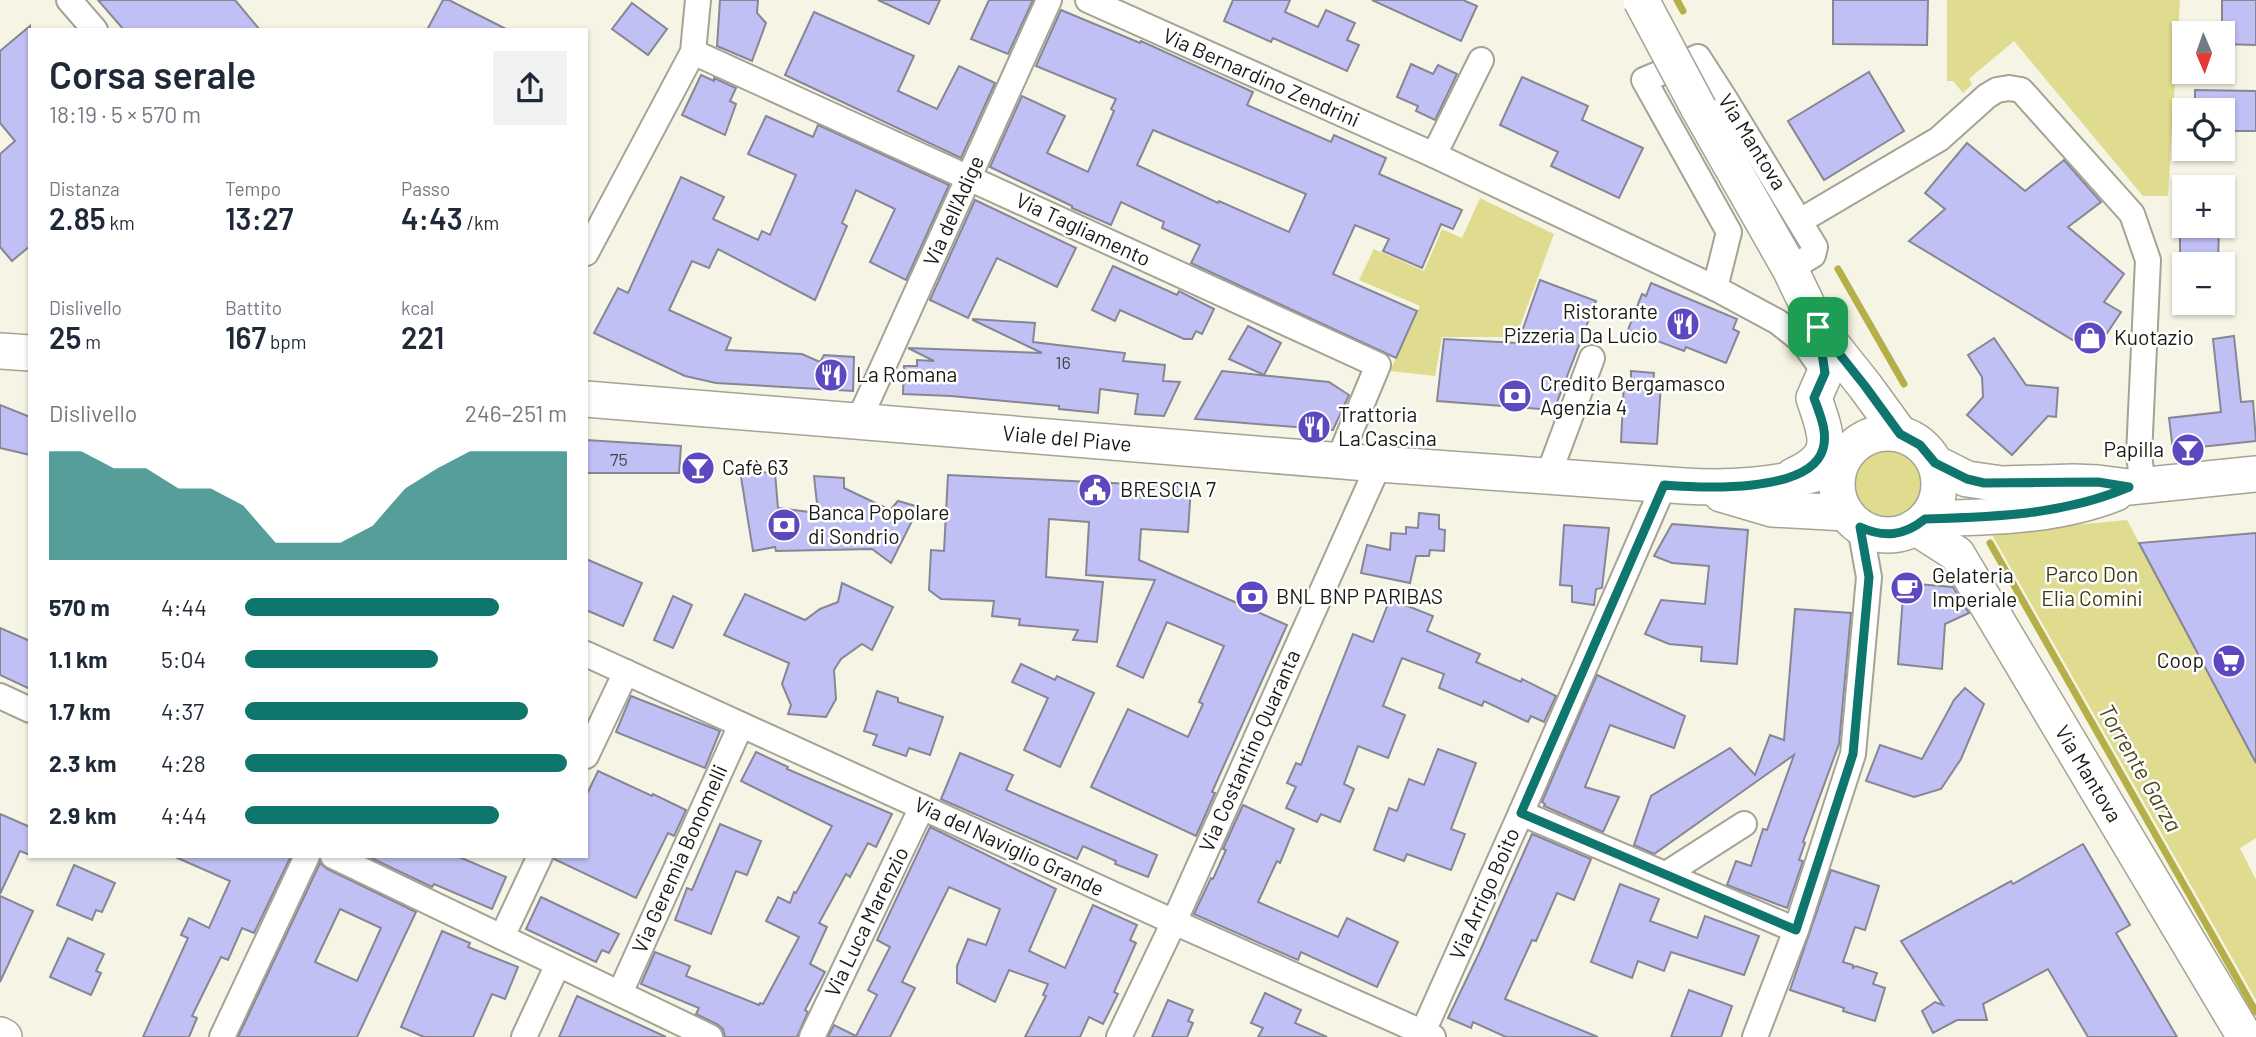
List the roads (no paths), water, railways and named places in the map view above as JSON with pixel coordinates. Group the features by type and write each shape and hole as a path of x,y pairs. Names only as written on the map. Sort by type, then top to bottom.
{"main road":[{"path":"1640,0 1790,269 1818,327 1900,434"},
{"path":"1818,327 1825,373 1849,427 1845,457 1837,481 1839,498 1853,520 1873,533 1887,535 1902,533 1920,523 1933,507 1938,492 1939,478 1935,463"},
{"path":"0,351 28,353"},
{"path":"1781,481 1817,462 1823,451 1826,435 1814,398 1825,373"},
{"name":"Viale del Piave","path":"588,399 1338,461 1679,486 1781,481 1811,476 1845,457"},
{"path":"1845,457 1860,441 1873,435 1900,434 1920,445 1935,463 1967,479 1984,483 2098,482 2136,487"},
{"path":"1920,523 2008,516 2100,500 2136,487 2256,474"},
{"name":"Viale del Piave","path":"1679,486 1772,509 1853,520"},
{"name":"Via Mantova","path":"1920,523 1957,554 2245,1037"}],"street":[{"path":"69,0 93,28"},
{"path":"588,249 693,52 698,0"},
{"name":"Via dell'Adige","path":"858,422 1049,0"},
{"name":"Via Bernardino Zendrini","path":"1088,0 1434,156 1714,289 1778,322 1803,342 1825,373"},
{"name":"Via Tagliamento","path":"693,52 1378,365 1338,461"},
{"name":"Via Mantova","path":"1714,289 1729,232 1644,80 1698,57 1815,247 1813,255 1790,269"},
{"path":"1434,156 1481,60"},
{"path":"1800,221 1939,139 1997,90 2021,90 2132,214 2148,260 2136,487"},
{"path":"1548,476 1592,358"},
{"name":"Via Costantino Quaranta","path":"1119,1037 1174,922 1379,464"},
{"name":"Via Arrigo Boito","path":"1428,1035 1521,813 1679,486"},
{"path":"1755,1037 1796,930 1853,754 1869,577 1853,520"},
{"name":"Via del Naviglio Grande","path":"588,655 1428,1035"},
{"path":"588,752 626,672"},
{"path":"0,696 28,709"},
{"name":"Via Geremia Bonomelli","path":"620,993 741,725"},
{"name":"Via Luca Marenzio","path":"812,1037 922,807"},
{"path":"1521,813 1796,930"},
{"path":"1666,874 1744,824"},
{"path":"222,1037 306,858"},
{"path":"337,858 710,1037"},
{"path":"502,937 539,858"},
{"path":"524,1037 558,964"}],"waterway":[{"name":"Torrente Garza","path":"1677,0 1683,11"},
{"name":"Torrente Garza","path":"1838,269 1904,384"},
{"name":"Torrente Garza","path":"1990,543 2256,1012"}],"place":[{"name":"Ristorante Pizzeria Da Lucio","path":"1683,324"},
{"name":"Kuotazio","path":"2090,338"},
{"name":"La Romana","path":"831,375"},
{"name":"Credito Bergamasco Agenzia 4","path":"1515,396"},
{"name":"Trattoria La Cascina","path":"1314,427"},
{"name":"Papilla","path":"2188,450"},
{"name":"Cafè 63","path":"698,468"},
{"name":"BRESCIA 7","path":"1095,490"},
{"name":"Banca Popolare di Sondrio","path":"784,525"},
{"name":"Gelateria Imperiale","path":"1907,588"},
{"name":"BNL BNP PARIBAS","path":"1252,597"},
{"name":"Coop","path":"2229,661"}],"park label":[{"name":"Parco Don Elia Comini","path":"2092,587"}]}
